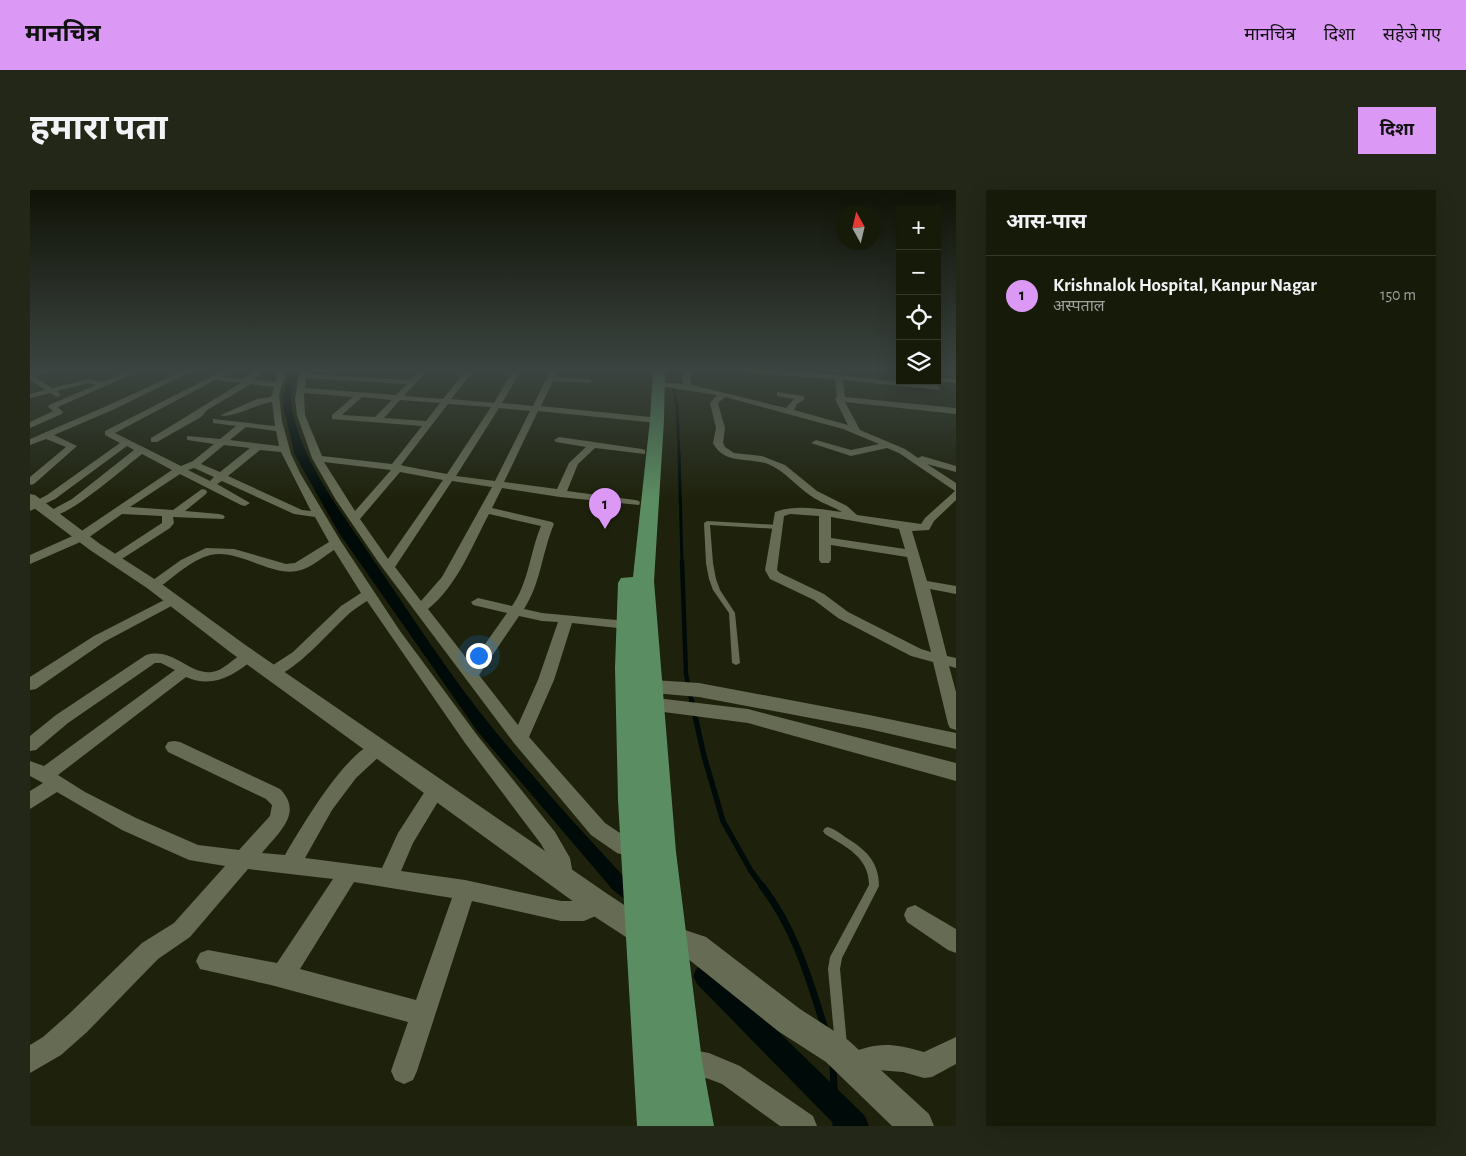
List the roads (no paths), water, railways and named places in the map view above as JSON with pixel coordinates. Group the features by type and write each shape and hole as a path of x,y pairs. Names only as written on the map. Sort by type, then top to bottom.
{"highway":[{"path":"652,413 642,452 635,503 627,625 638,695 649,896 681,1060 691,1126"},
{"path":"651,420 638,695 660,1126"}],"street":[{"path":"30,424 57,413"},
{"path":"30,442 98,413"},
{"path":"147,413 108,433 210,484 305,514 318,514"},
{"path":"154,440 200,413"},
{"path":"225,415 231,413"},
{"path":"278,413 285,450 295,473 318,514 395,634 471,739 548,838 560,858 564,880"},
{"path":"301,413 317,458 341,500 389,568 520,739 598,829 624,847 649,896 696,947 789,1020 843,1057 917,1126"},
{"path":"339,413 335,416 429,424"},
{"path":"377,420 384,413"},
{"path":"354,519 397,467 437,413"},
{"path":"389,568 451,478 492,413"},
{"path":"420,608 426,604 447,580 500,483 534,413"},
{"path":"581,413 651,420"},
{"path":"718,413 721,437 718,443 720,449 731,456 757,458 783,467 792,472 822,499 846,508 854,518"},
{"path":"792,413 856,431 889,445 910,456 956,488"},
{"path":"847,413 856,431"},
{"path":"922,413 956,420"},
{"path":"907,416 927,413"},
{"path":"216,421 280,429"},
{"path":"30,560 81,536 171,474 194,464 222,444 243,425"},
{"path":"30,482 72,446 45,435"},
{"path":"190,438 222,444 285,450"},
{"path":"559,440 642,452"},
{"path":"37,506 127,442"},
{"path":"816,443 839,450 858,452 889,445"},
{"path":"560,494 577,459 593,445"},
{"path":"210,484 258,448"},
{"path":"37,506 76,501 142,449"},
{"path":"834,461 839,450"},
{"path":"910,456 956,469"},
{"path":"317,458 397,467 428,475 500,483 560,494 635,503"},
{"path":"194,464 221,477 252,498"},
{"path":"114,560 166,526 171,514 202,492"},
{"path":"956,494 929,520 925,528 793,510 783,511 779,514 772,570 775,576 819,597 843,615 908,650 956,663"},
{"path":"209,525 232,507 252,498"},
{"path":"37,506 153,585 377,748 599,904"},
{"path":"119,510 219,517"},
{"path":"471,675 525,598 535,568 540,543 548,524 486,510"},
{"path":"824,514 825,560"},
{"path":"904,525 921,584 956,724"},
{"path":"825,541 913,554"},
{"path":"153,585 198,556 211,550 227,551 286,568 294,568 336,543"},
{"path":"921,584 956,590"},
{"path":"272,672 298,655 346,609 368,594"},
{"path":"30,685 37,672 172,600"},
{"path":"478,602 542,617 627,625"},
{"path":"520,739 537,704 557,652 566,618"},
{"path":"30,745 62,719 151,658 166,659 184,671 205,677 214,677 249,656"},
{"path":"30,801 44,775 184,671"},
{"path":"676,697 699,690 870,722 956,741"},
{"path":"638,695 676,697 956,772"},
{"path":"30,1060 52,1046 78,1023 150,951 182,930 277,821 283,808 282,802 273,794 174,747"},
{"path":"290,865 325,805 350,773 377,748"},
{"path":"44,775 78,797 129,824 196,854 349,872 465,890 561,911 584,911 599,904 649,896"},
{"path":"388,878 405,839 436,790"},
{"path":"282,976 349,872"},
{"path":"404,1071 465,890"},
{"path":"915,915 956,942"},
{"path":"208,961 282,976 423,1014"},
{"path":"843,1057 903,1059 924,1065 932,1064 956,1050"},
{"path":"681,1060 709,1066 731,1075 803,1126"}],"lane":[{"path":"736,663 732,613 714,584 707,522 778,527"},
{"path":"828,831 857,850 868,861 875,877 874,886 836,957 834,969 843,1057"}],"waterway":[{"path":"677,413 679,453"},
{"path":"679,452 682,562"},
{"path":"682,561 686,674 692,703"},
{"path":"692,702 704,756 723,821 751,871 763,887"},
{"path":"762,886 784,919 800,954 825,1029"},
{"path":"705,976 855,1126"},
{"path":"833,1066 836,1126"}],"place":[{"name":"Krishnalok Hospital, Kanpur Nagar","path":"605,529"}]}
